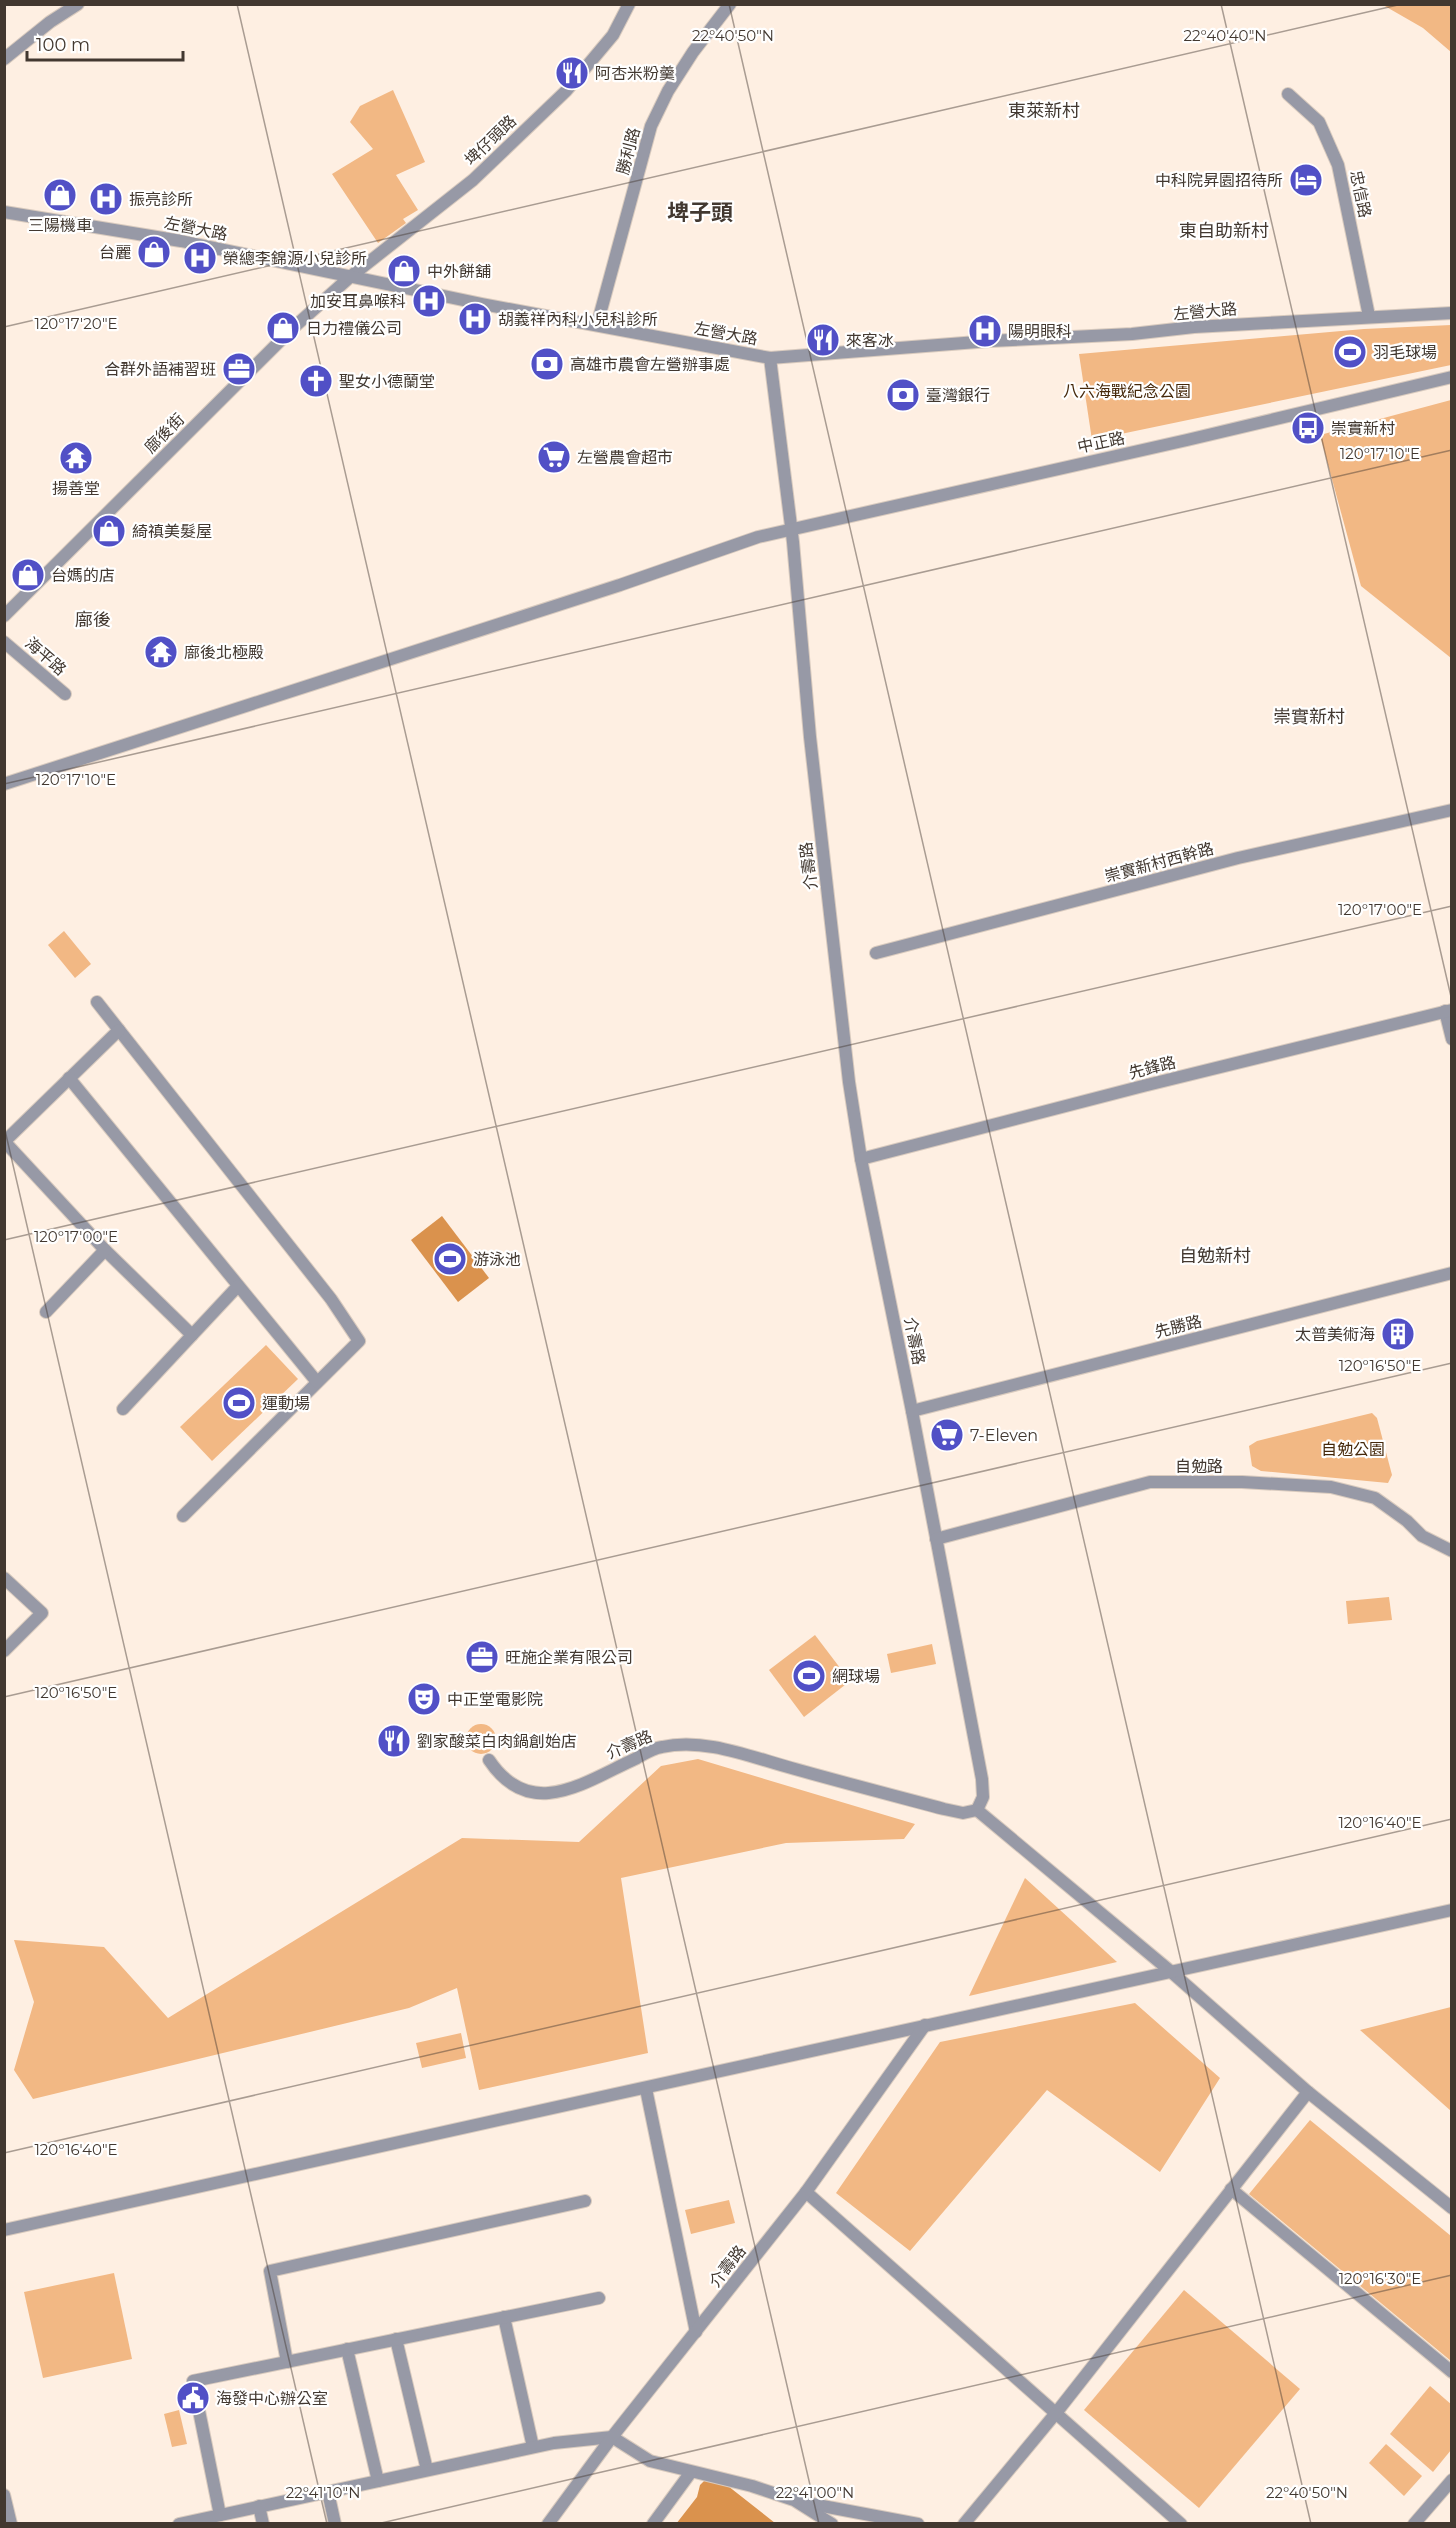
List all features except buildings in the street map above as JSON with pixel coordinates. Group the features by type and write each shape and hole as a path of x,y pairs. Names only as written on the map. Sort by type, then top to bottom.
{"street":[{"name":"埤仔頭路","path":"350,277 473,180 566,91 613,35 629,4"},
{"name":"勝利路","path":"597,325 651,126 668,91 693,52 730,4"},
{"path":"4,58 73,6"},
{"name":"忠信路","path":"1288,94 1319,122 1338,165 1370,316"},
{"name":"左營大路","path":"4,212 181,242 770,358 990,341 1132,334 1194,327 1452,313"},
{"name":"廍後街","path":"4,616 293,328 350,277"},
{"name":"介壽路","path":"489,1761 499,1775 511,1785 532,1793 558,1793 574,1788 660,1747 707,1746 963,1813 977,1810 983,1797 982,1779 912,1411 861,1159 849,1082 810,737 791,528 770,358"},
{"name":"中正路","path":"4,784 620,585 758,537 1187,440 1452,377"},
{"name":"海平路","path":"4,642 65,694"},
{"name":"崇實新村西幹路","path":"876,953 1238,858 1452,810"},
{"path":"98,1002 331,1299 358,1341 183,1516"},
{"path":"1448,1011 1452,1039"},
{"name":"先鋒路","path":"861,1159 1143,1086 1448,1011"},
{"path":"119,1030 4,1141 105,1250 192,1335"},
{"path":"69,1078 317,1382"},
{"path":"46,1312 105,1250"},
{"name":"先勝路","path":"912,1411 1452,1273"},
{"path":"123,1409 238,1286"},
{"name":"自勉路","path":"936,1539 1150,1482 1242,1482 1331,1487 1375,1498 1407,1521 1422,1536 1452,1551"},
{"path":"4,1578 42,1613 4,1651"},
{"path":"977,1810 1169,1970 1308,2092 1452,2208"},
{"path":"4,2230 646,2089 1169,1970 1452,1910"},
{"name":"介壽路","path":"548,2523 612,2437 806,2192 925,2025"},
{"path":"646,2089 696,2332"},
{"path":"964,2523 1056,2413 1308,2092"},
{"path":"1231,2189 1452,2372"},
{"path":"806,2192 1181,2523"},
{"path":"287,2362 270,2271 585,2201"},
{"path":"220,2515 193,2381 599,2298"},
{"path":"504,2317 533,2447"},
{"path":"396,2339 427,2470"},
{"path":"348,2349 378,2481"},
{"path":"185,2523 533,2447 612,2437 650,2461 752,2486 794,2500 918,2523"},
{"path":"653,2523 691,2472"},
{"path":"1414,2523 1452,2480"},
{"path":"328,2492 335,2523"},
{"path":"4,2495 11,2523"},
{"path":"794,2500 832,2523"},
{"path":"259,2506 263,2523"}],"green space":[{"path":"1383,5 1451,5 1451,52 1423,28"},
{"path":"393,90 425,162 396,175 418,210 403,219 406,223 378,243 332,174 373,149 350,122 360,106"},
{"name":"八六海戰紀念公園","path":"1451,325 1451,365 1092,440 1079,354 1364,329"},
{"path":"1452,400 1451,658 1361,586 1320,435"},
{"path":"64,931 91,964 75,978 48,945"},
{"name":"運動場","path":"266,1345 298,1379 212,1461 180,1427"},
{"name":"自勉公園","path":"1372,1413 1377,1418 1392,1475 1388,1483 1261,1471 1252,1466 1249,1446 1257,1441"},
{"path":"1389,1597 1392,1620 1348,1624 1346,1601"},
{"name":"網球場","path":"815,1635 850,1681 804,1717 769,1670"},
{"path":"932,1644 936,1664 891,1673 887,1654"},
{"path":"481,1724 492,1728 496,1739 492,1750 481,1754 470,1750 466,1739 470,1728"},
{"path":"698,1759 915,1824 904,1839 786,1843 621,1878 648,2053 479,2090 457,1988 409,2008 33,2099 14,2070 34,2002 14,1940 104,1947 168,2018 462,1838 579,1842 661,1766"},
{"path":"1025,1878 1117,1962 969,1996"},
{"path":"1135,2003 1220,2078 1160,2172 1047,2090 910,2251 836,2193 940,2042"},
{"path":"1452,2007 1451,2111 1360,2030"},
{"path":"461,2033 466,2058 422,2068 416,2043"},
{"path":"1310,2120 1451,2236 1451,2361 1249,2194"},
{"path":"729,2200 735,2223 691,2234 685,2210"},
{"path":"114,2273 132,2359 43,2378 24,2292"},
{"path":"1184,2290 1300,2389 1199,2508 1084,2410"},
{"path":"1430,2386 1452,2405 1451,2450 1433,2472 1390,2434"},
{"path":"179,2410 187,2444 172,2447 164,2414"},
{"path":"1386,2444 1422,2476 1404,2496 1369,2463"}],"shaded area":[{"name":"游泳池","path":"442,1216 489,1278 458,1302 411,1240"},
{"path":"706,2479 728,2486 775,2523 676,2524 697,2497 700,2485"}],"place":[{"name":"阿杏米粉羹","path":"572,73"},
{"name":"中科院昇園招待所","path":"1306,180"},
{"name":"三陽機車","path":"60,195"},
{"name":"振亮診所","path":"106,199"},
{"name":"台麗","path":"154,252"},
{"name":"榮總李錦源小兒診所","path":"200,258"},
{"name":"中外餅舖","path":"404,271"},
{"name":"加安耳鼻喉科","path":"429,301"},
{"name":"胡義祥內科小兒科診所","path":"475,319"},
{"name":"日力禮儀公司","path":"283,328"},
{"name":"陽明眼科","path":"985,331"},
{"name":"來客冰","path":"823,340"},
{"name":"羽毛球場","path":"1350,352"},
{"name":"高雄市農會左營辦事處","path":"547,364"},
{"name":"合群外語補習班","path":"239,369"},
{"name":"聖女小德蘭堂","path":"316,381"},
{"name":"臺灣銀行","path":"903,395"},
{"name":"崇實新村","path":"1308,428"},
{"name":"左營農會超市","path":"554,457"},
{"name":"揚善堂","path":"76,458"},
{"name":"綺禛美髮屋","path":"109,531"},
{"name":"台媽的店","path":"28,575"},
{"name":"廍後北極殿","path":"161,652"},
{"name":"游泳池","path":"450,1259"},
{"name":"太普美術海","path":"1398,1334"},
{"name":"運動場","path":"239,1403"},
{"name":"7-Eleven","path":"947,1435"},
{"name":"旺施企業有限公司","path":"482,1657"},
{"name":"網球場","path":"809,1676"},
{"name":"中正堂電影院","path":"424,1699"},
{"name":"劉家酸菜白肉鍋創始店","path":"394,1741"},
{"name":"海發中心辦公室","path":"193,2398"}],"district":[{"name":"東萊新村","path":"1044,111"},
{"name":"埤子頭","path":"700,212"},
{"name":"東自助新村","path":"1224,231"},
{"name":"廍後","path":"93,620"},
{"name":"崇實新村","path":"1309,717"},
{"name":"自勉新村","path":"1215,1256"}]}
